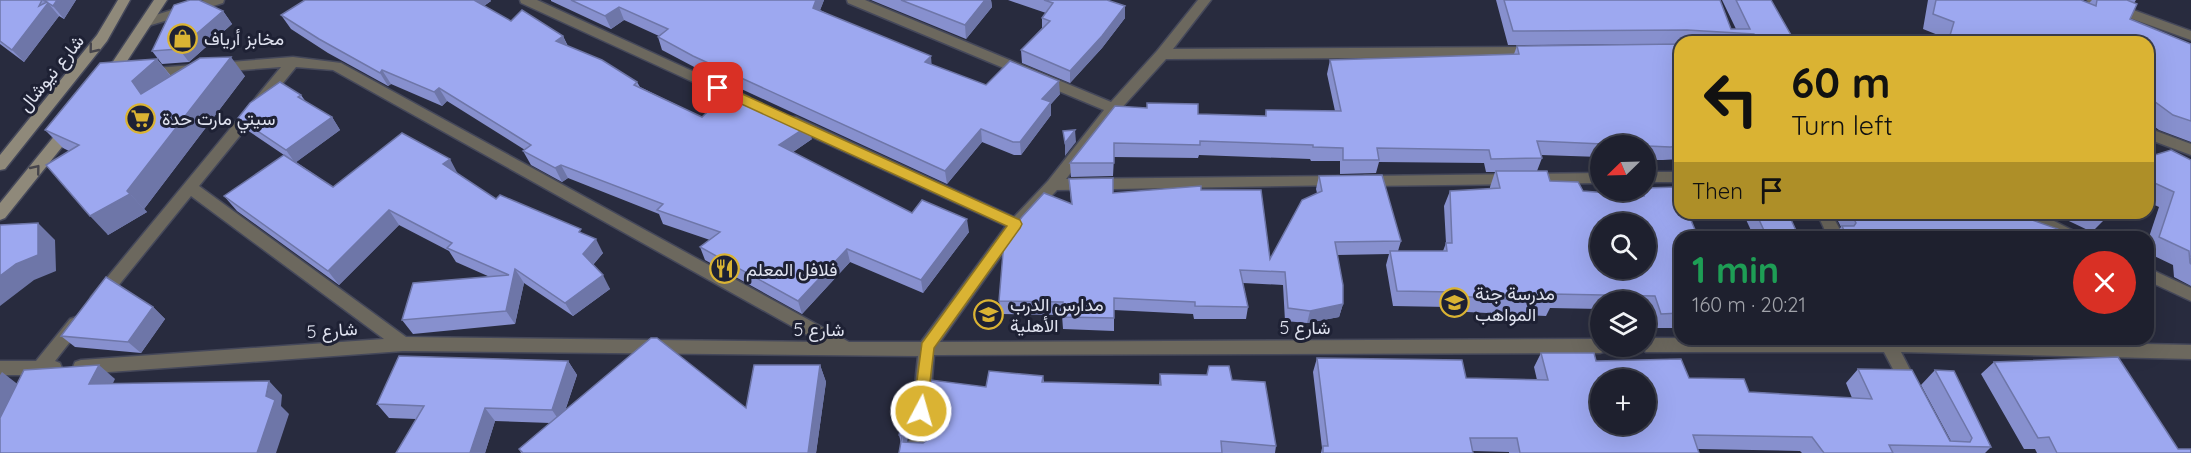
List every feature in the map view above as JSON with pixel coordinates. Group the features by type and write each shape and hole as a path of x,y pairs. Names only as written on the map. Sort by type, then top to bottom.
{"main road":[{"name":"شارع نيوشال","path":"0,165 102,38 124,0"},
{"path":"96,93 111,75 161,0"},
{"path":"0,214 82,112"}],"street":[{"path":"148,22 218,0"},
{"path":"526,0 755,104"},
{"path":"853,0 1113,108"},
{"path":"917,453 927,347 1016,224 1053,185 1113,108 1162,54 1203,0"},
{"path":"2093,0 2191,36"},
{"path":"1162,54 1551,52"},
{"path":"28,389 38,370 293,62"},
{"path":"111,75 293,62 336,66 845,349"},
{"path":"776,114 1016,224"},
{"path":"2154,135 2191,150"},
{"path":"1656,177 1674,177"},
{"path":"1053,185 1590,178"},
{"path":"191,188 403,344"},
{"path":"2037,219 2061,231"},
{"path":"2154,277 2191,295"},
{"name":"شارع 5","path":"0,368 38,370 403,344 845,349 1590,346"},
{"path":"1656,345 1674,345"},
{"path":"1890,345 1920,404"},
{"path":"1979,345 2191,352"}],"building":[{"path":"0,0 42,0 39,6 47,2 43,0 57,0 53,6 48,3 12,50 0,41"},
{"path":"199,0 223,11 179,49 152,51 174,5"},
{"path":"305,0 474,0 511,21 522,10 563,36 556,41 602,60 637,82 634,85 702,117 730,90 808,126 779,145 912,213 922,200 967,219 921,280 847,249 798,301 700,247 720,232 657,210 663,204 561,165 555,168 523,151 531,145 439,88 434,92 382,70 380,73 281,15"},
{"path":"571,0 816,0 813,8 931,56 925,62 986,85 1010,61 1059,81 1042,99 1051,102 1020,142 1013,142 981,129 945,171 693,56 658,37 668,29 619,7 605,16"},
{"path":"901,0 985,0 965,25"},
{"path":"1044,0 1107,0 1125,6 1102,36 1070,71 1021,50 1050,21 1042,18 1053,3"},
{"path":"1504,0 1720,0 1731,29 1750,29 1736,0 1771,0 1792,36 1755,36 1754,34 1687,30 1513,31"},
{"path":"1936,0 2081,0 2096,6 2097,0 2127,0 2137,4 2130,19 2191,44 2191,121 2173,115 2154,101 2154,36 1950,36 1954,22 1933,14"},
{"path":"1674,44 1674,147 1656,146 1656,135 1590,135 1590,143 1537,141 1542,158 1491,159 1489,150 1377,148 1379,160 1343,160 1343,148 1313,147 1313,145 1200,141 1200,145 1114,143 1114,163 1070,163 1115,106 1147,108 1147,103 1198,104 1198,114 1266,116 1266,110 1341,111 1330,60 1519,54 1517,46"},
{"path":"231,57 127,191 130,194 90,216 46,165 79,145 45,130 100,63 157,59 132,81 141,94 200,58"},
{"path":"280,82 301,95 298,97 332,117 286,150 238,118 250,103"},
{"path":"1075,130 1065,143 1063,131"},
{"path":"402,133 450,159 443,164 496,199 500,195 581,229 579,232 596,239 583,254 603,275 565,303 515,269 506,311 402,320 413,283 509,275 447,248 452,243 389,210 328,271 224,196 284,155 333,187"},
{"path":"2171,150 2191,160 2191,264 2189,251 2159,237 2174,192 2154,183 2154,155"},
{"path":"1496,171 1547,171 1550,181 1578,182 1583,191 1590,192 1590,201 1656,201 1656,188 1674,187 1674,219 1690,219 1696,231 1674,231 1674,313 1661,314 1656,291 1590,291 1590,295 1552,294 1553,302 1454,296 1453,292 1397,291 1390,251 1447,251 1446,243 1452,243 1450,191 1500,188"},
{"path":"1382,175 1401,241 1335,242 1343,285 1343,304 1310,311 1288,308 1285,272 1240,270 1248,307 1195,306 1195,302 1114,298 1114,318 1062,317 1063,302 999,301 1004,241 1044,193 1072,204 1069,179 1113,178 1113,193 1201,186 1201,190 1261,190 1270,259 1302,200 1322,191 1319,176"},
{"path":"1759,219 1791,219 1796,231 1764,231"},
{"path":"1854,219 2029,219 2059,231 1844,231 1842,226 1854,226 1856,223"},
{"path":"38,223 38,255 16,264 0,276 0,225"},
{"path":"106,277 153,307 128,342 61,336"},
{"path":"651,338 657,338 746,408 754,365 820,365 808,453 523,453 519,449"},
{"path":"1541,353 1590,353 1590,357 1595,357 1596,361 1681,359 1689,378 1744,379 1749,392 1872,399 1858,369 1912,370 1950,441 1970,442 1972,438 1935,370 1954,371 1991,447 1889,445 1893,453 1824,453 1812,437 1693,435 1699,453 1520,453 1517,438 1470,438 1473,453 1323,453 1323,446 1328,446 1317,358 1462,360 1466,378 1548,380"},
{"path":"399,356 568,361 552,410 485,408 470,453 396,453 424,406 377,404"},
{"path":"2118,357 2178,449 2191,449 2191,453 2057,453 2049,437 2038,438 1994,362"},
{"path":"99,365 89,384 269,381 266,396 275,400 257,453 0,453 0,418 24,370"},
{"path":"1209,366 1229,366 1232,380 1265,382 1276,446 1221,441 1222,453 899,453 902,436 899,435 906,409 903,442 923,443 926,441 931,380 986,387 989,371 1043,376 1042,382 1161,385 1160,374 1207,375"}],"place":[{"name":"مخابز أرياف","path":"183,38"},
{"name":"سيتي مارت حدة","path":"141,118"},
{"name":"فلافل المعلم","path":"725,269"},
{"name":"مدرسة جنة المواهب","path":"1454,303"},
{"name":"مدارس الدرب الأهلية","path":"989,314"}],"route":[{"path":"718,88 1016,224 927,347 921,411"}]}
